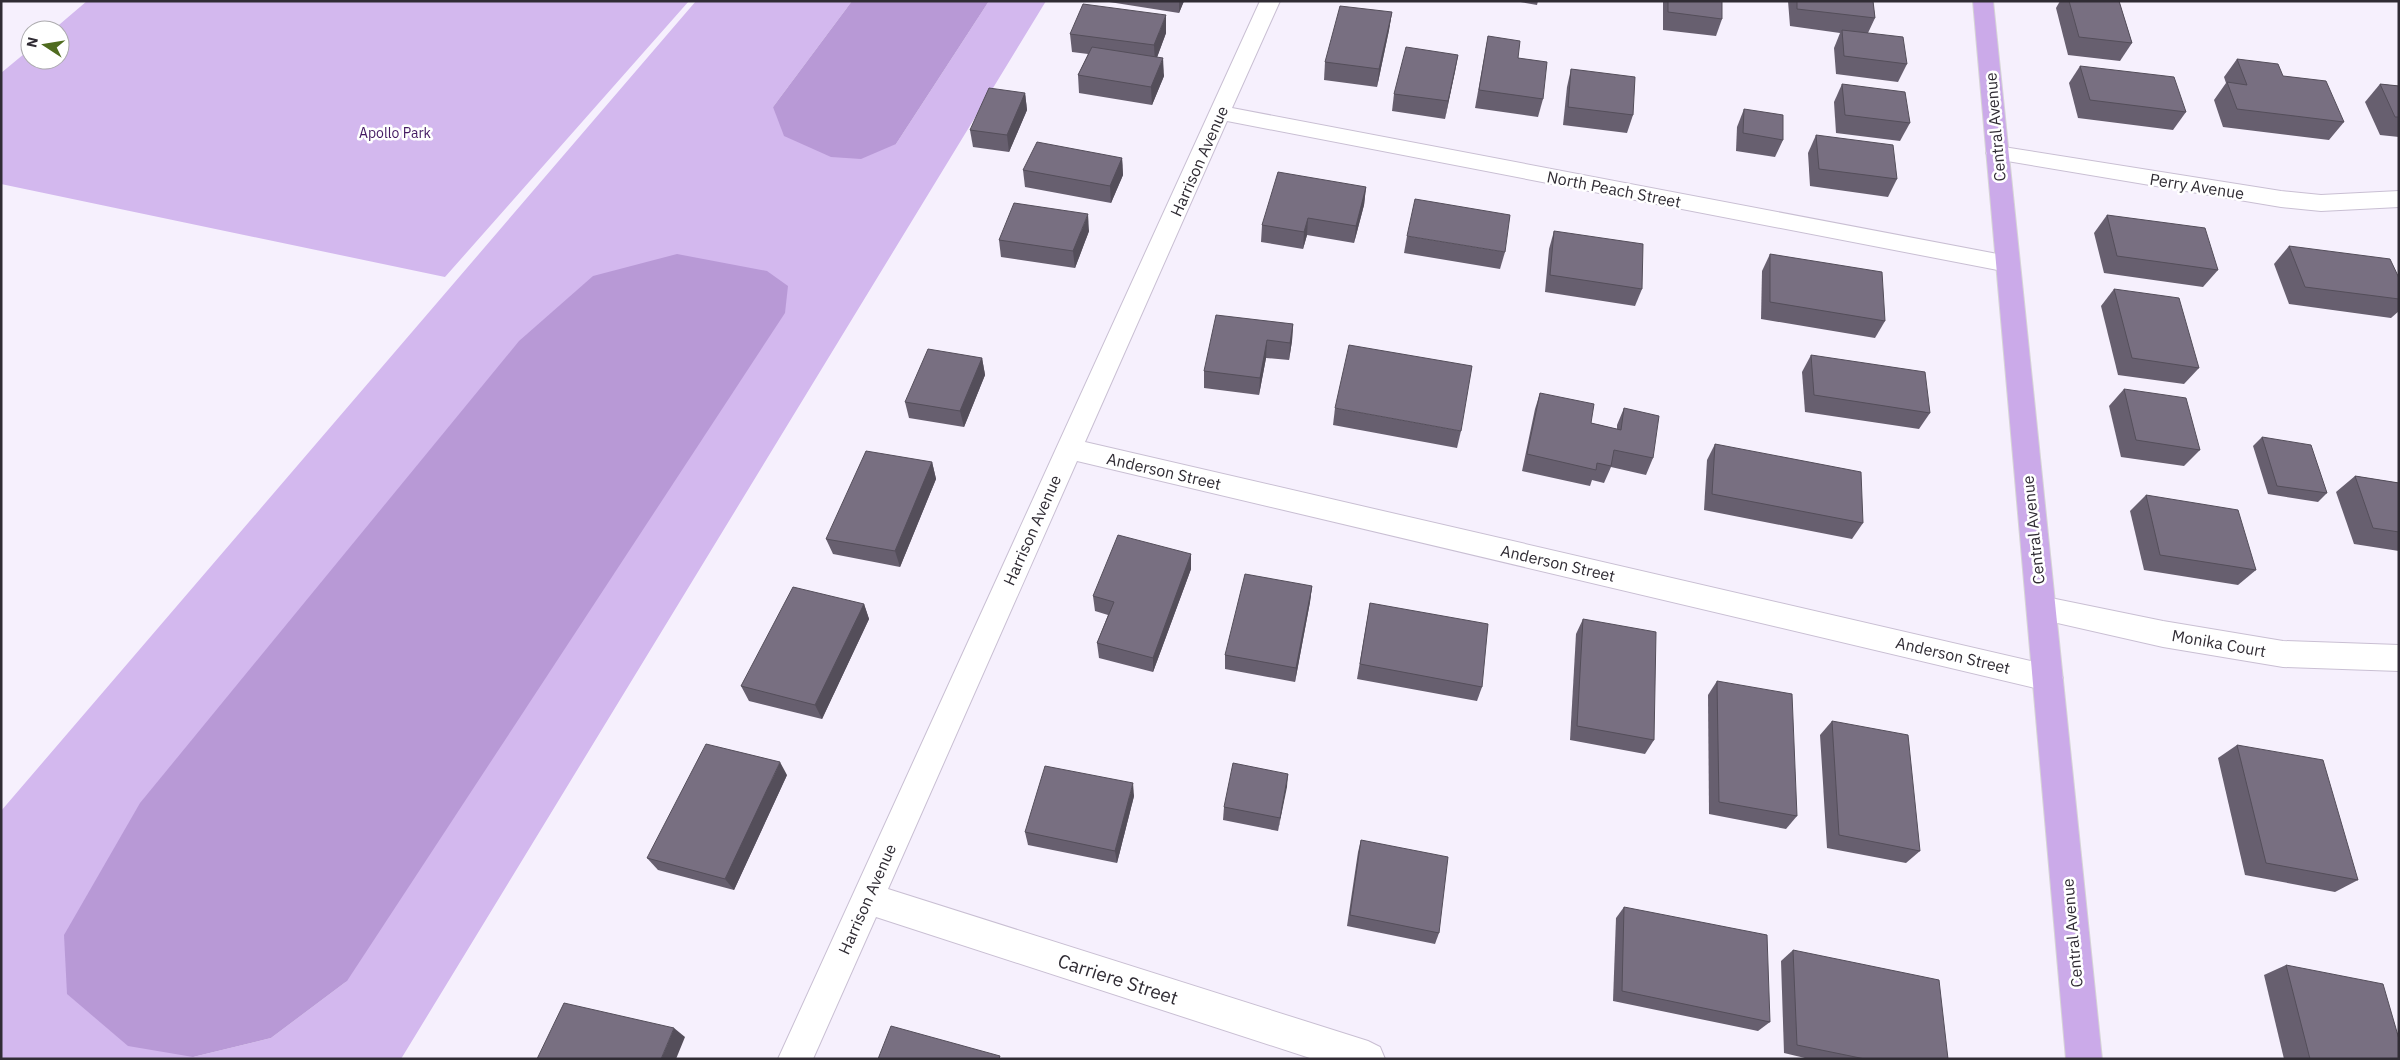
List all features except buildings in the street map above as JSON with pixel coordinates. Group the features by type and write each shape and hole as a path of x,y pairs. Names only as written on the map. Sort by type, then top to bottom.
{"main road":[{"name":"Central Avenue","path":"1983,1 2084,1059"}],"street":[{"name":"Harrison Avenue","path":"795,1059 1270,1"},
{"name":"North Peach Street","path":"1220,113 2008,264"},
{"name":"Perry Avenue","path":"1997,153 2281,200 2321,203 2399,199"},
{"name":"Anderson Street","path":"1069,449 2048,678"},
{"name":"Monika Court","path":"2041,608 2163,634 2282,654 2399,658"},
{"name":"Carriere Street","path":"868,898 1368,1059"}],"green space":[{"name":"Apollo Park","path":"87,1 689,1 445,277 1,184 1,73 20,57 20,70 70,70 70,20 65,20"},
{"path":"696,1 852,1 773,107 896,144 989,1 1046,1 401,1059 1,1059 1,811","holes":["347,981 271,1038 193,1057"]}],"shaded area":[{"path":"852,1 989,1 896,144 861,159 831,157 784,136 773,107"},
{"path":"677,254 767,271 788,286 785,313 347,981 271,1038 193,1057 128,1046 67,994 64,935 140,803 519,341 593,276"}]}
